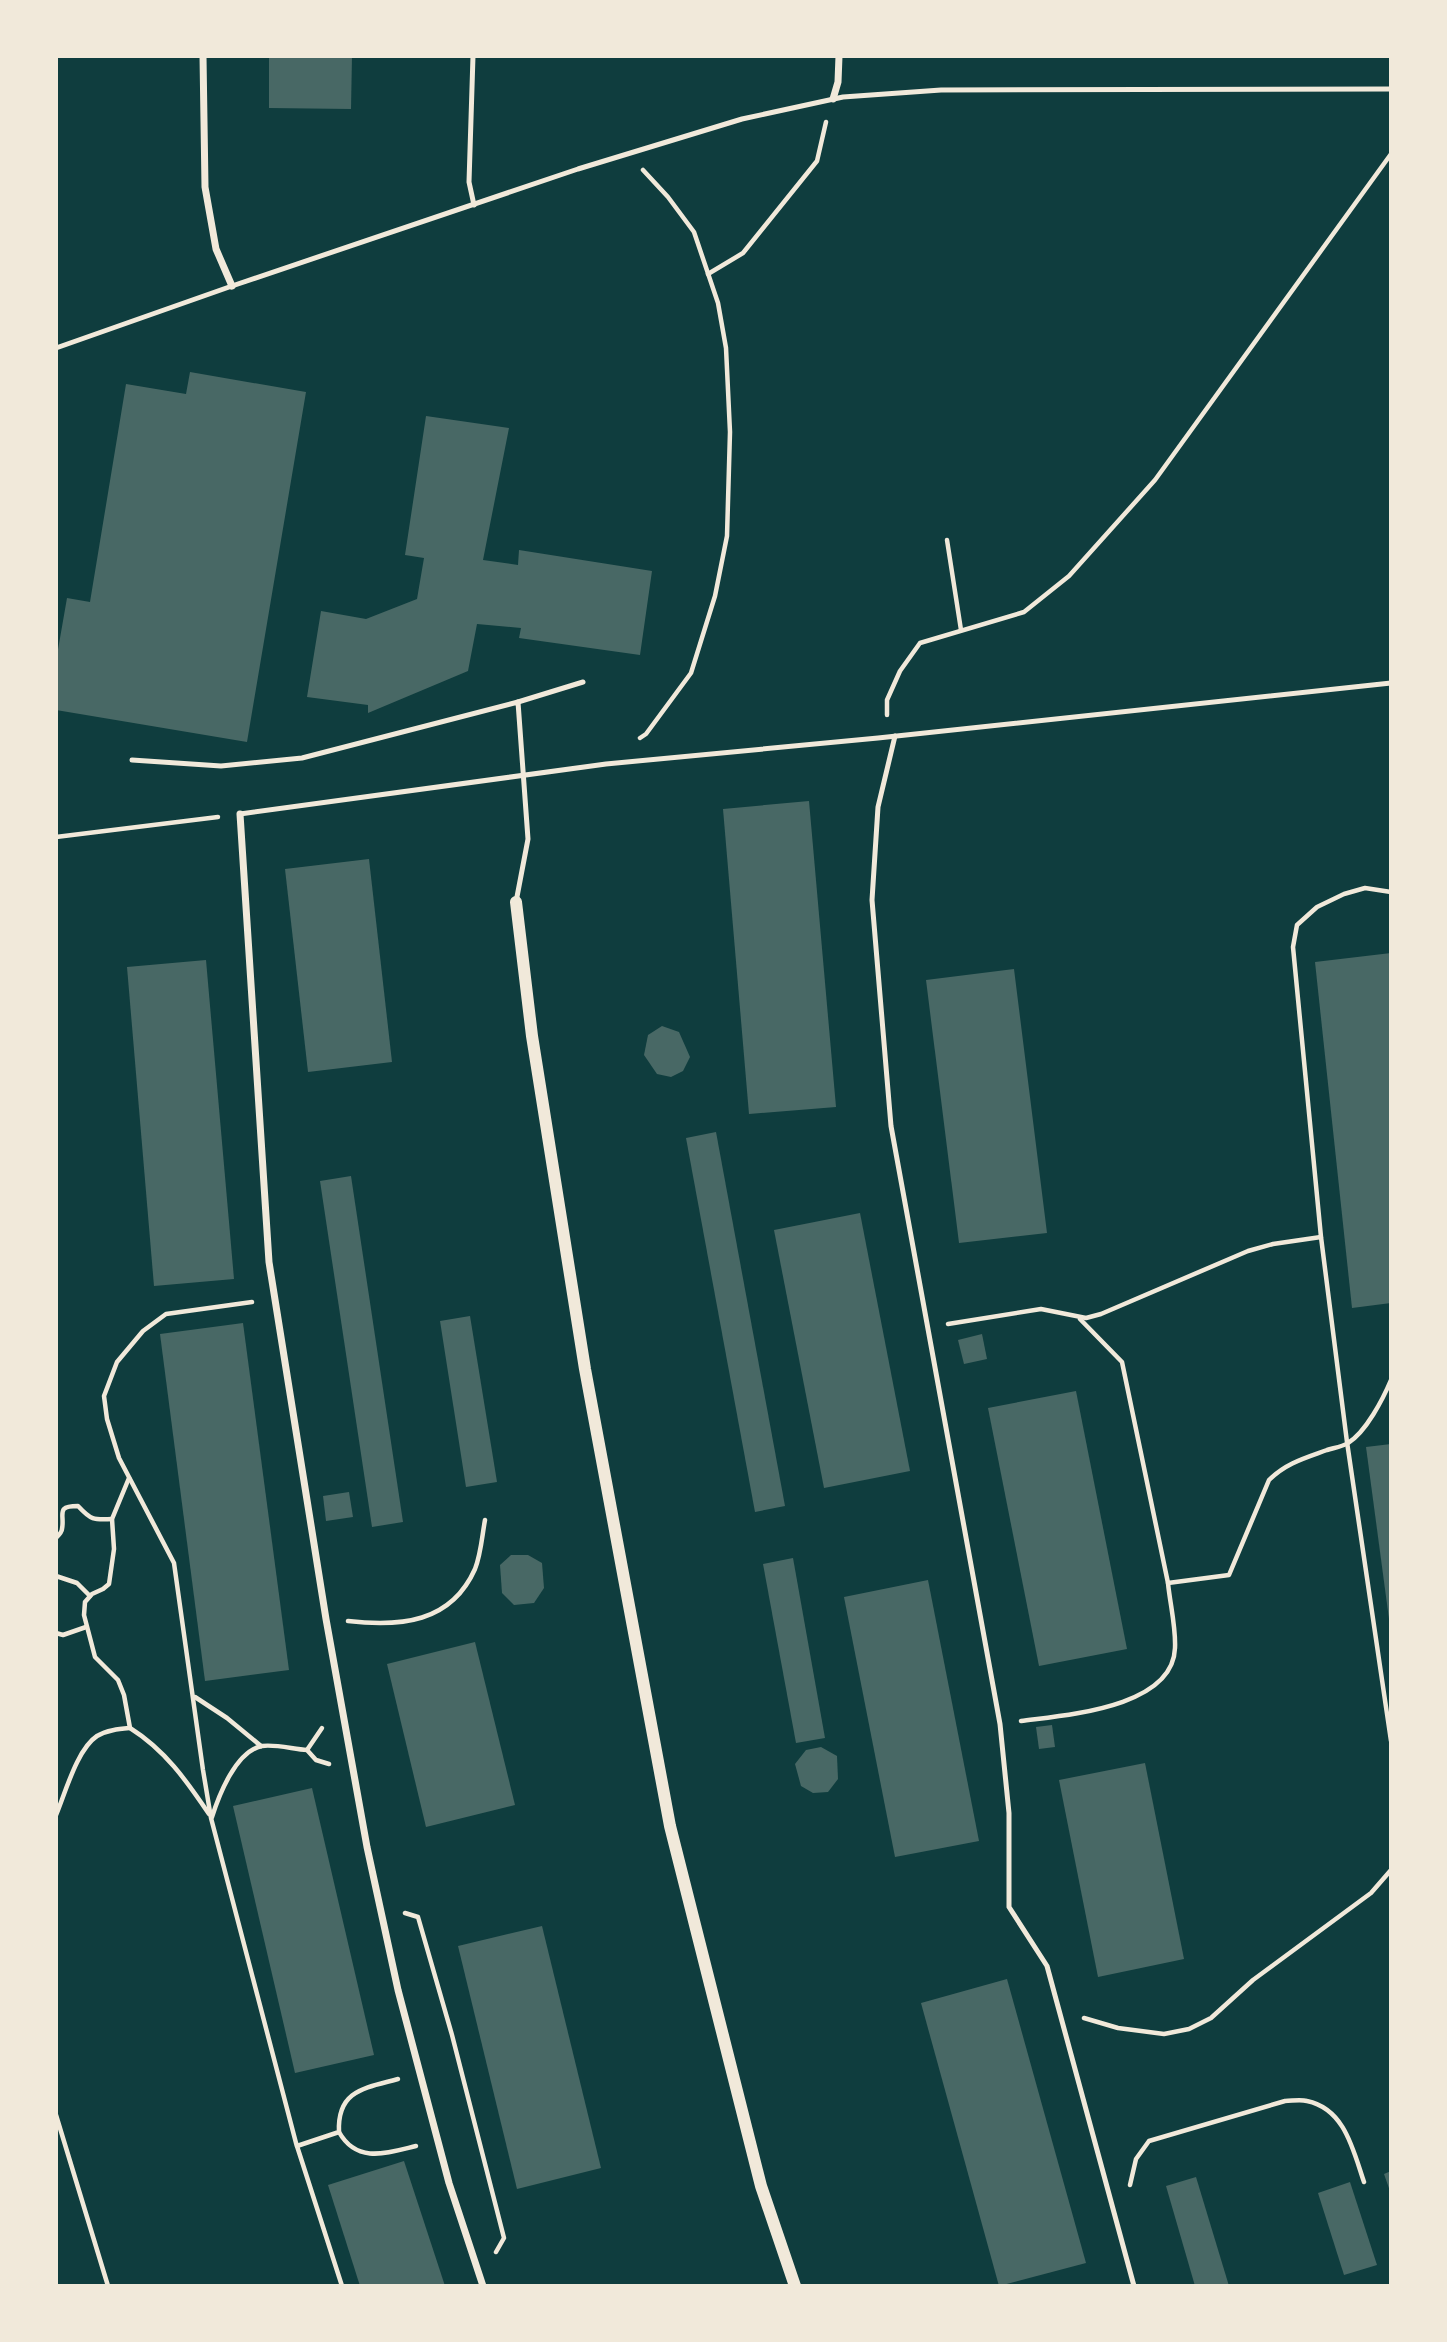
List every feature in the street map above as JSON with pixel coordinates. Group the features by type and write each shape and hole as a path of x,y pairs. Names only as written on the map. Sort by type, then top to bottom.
{"street":[{"path":"203,56 205,187 216,249 232,286"},
{"path":"833,99 838,82 839,56"},
{"path":"240,814 270,1262 326,1619 351,1764 398,1990 438,2140 483,2286"},
{"path":"516,902 532,1036 581,1342 670,1826 761,2186 795,2286"}],"lane":[{"path":"473,56 469,182 474,205"},
{"path":"56,348 232,286 629,154 743,119 833,99 941,90 1391,89"},
{"path":"132,760 221,766 302,758 518,702 583,682"},
{"path":"240,814 606,764 1391,683"},
{"path":"516,902 528,839 518,702"},
{"path":"891,736 878,807 872,900 891,1126 1000,1724 1009,1813 1009,1907 1047,1966 1135,2286"}],"path":[{"path":"708,275 743,253 817,161 833,99"},
{"path":"606,764 646,734 691,673 715,596 727,536 730,432 726,348 718,303 694,232 668,197 629,154"},
{"path":"891,736 887,700 900,671 920,643 1024,612 1069,576 1155,480 1391,154"},
{"path":"947,540 961,630"},
{"path":"56,837 240,814"},
{"path":"1391,892 1365,888 1344,894 1317,907 1297,925 1293,947 1321,1237 1347,1444 1389,1712 1391,1741"},
{"path":"927,1328 1041,1309 1086,1318 1248,1251 1273,1244 1321,1237"},
{"path":"276,1299 166,1314 143,1331 117,1362 104,1396 107,1419 119,1458 174,1563 211,1818 297,2146 342,2286"},
{"path":"1000,1724 1078,1713 1138,1696 1165,1675 1175,1649 1168,1583 1122,1362 1079,1317"},
{"path":"1168,1583 1229,1575 1269,1480 1280,1469 1296,1461 1347,1444 1359,1433 1373,1413 1391,1380"},
{"path":"129,1478 112,1519 114,1549 109,1584 85,1602 86,1627 95,1657 118,1680 130,1728"},
{"path":"56,1538 63,1527 63,1509 69,1506 78,1506 88,1518 94,1520 112,1519"},
{"path":"326,1619 391,1624 417,1620 445,1608 460,1592 475,1568 485,1520"},
{"path":"56,1576 78,1583 90,1597"},
{"path":"56,1633 63,1635 86,1627"},
{"path":"194,1696 261,1746 307,1750 316,1760 325,1764 351,1764"},
{"path":"56,1815 83,1751 96,1737 110,1731 130,1728 158,1747 184,1776 211,1818"},
{"path":"211,1818 219,1794 231,1774 243,1757 261,1746"},
{"path":"1060,2011 1118,2028 1145,2032 1164,2034 1189,2029 1211,2018 1253,1980 1371,1893 1391,1870"},
{"path":"381,1914 394,1910 418,1917 452,2035 504,2238 497,2251 478,2270"},
{"path":"420,2073 359,2090 346,2099 340,2111 339,2133 344,2142 355,2149 380,2155 438,2140"},
{"path":"1109,2192 1130,2185 1136,2159 1149,2141 1285,2101 1306,2100 1319,2106 1340,2123 1347,2133 1364,2182"},
{"path":"56,2115 108,2286"},
{"path":"297,2146 339,2133"}],"building":[{"path":"269,56 352,56 351,109 269,108"},
{"path":"190,372 306,392 247,742 56,710 56,661 67,598 90,602 126,384 186,394"},
{"path":"426,416 509,428 483,560 518,565 519,550 652,571 640,655 519,638 521,628 477,624 468,671 368,713 368,705 307,697 321,611 366,619 417,599 424,558 405,555"},
{"path":"809,801 836,1107 749,1114 723,809"},
{"path":"369,859 392,1062 308,1072 285,869"},
{"path":"1391,953 1391,1303 1352,1308 1315,962"},
{"path":"206,960 234,1279 154,1286 127,967"},
{"path":"1014,969 1047,1233 959,1243 926,980"},
{"path":"662,1026 679,1032 690,1057 683,1071 671,1077 657,1074 644,1055 648,1035"},
{"path":"716,1132 785,1506 755,1512 686,1138"},
{"path":"351,1176 403,1522 372,1527 320,1181"},
{"path":"860,1213 910,1471 824,1488 774,1230"},
{"path":"470,1316 497,1482 466,1487 440,1321"},
{"path":"243,1323 289,1670 205,1681 160,1334"},
{"path":"982,1334 987,1359 964,1364 958,1340"},
{"path":"1076,1391 1127,1649 1039,1666 988,1408"},
{"path":"1391,1444 1391,1618 1389,1619 1366,1447"},
{"path":"349,1492 353,1517 326,1521 323,1496"},
{"path":"511,1555 528,1555 542,1563 544,1588 534,1603 514,1605 502,1593 500,1565"},
{"path":"793,1558 825,1738 796,1743 763,1564"},
{"path":"928,1580 979,1841 895,1857 844,1597"},
{"path":"475,1642 515,1805 426,1827 387,1664"},
{"path":"1052,1725 1055,1747 1039,1749 1036,1727"},
{"path":"821,1747 837,1756 838,1779 828,1792 813,1793 801,1786 795,1764 806,1750"},
{"path":"1145,1763 1184,1959 1098,1977 1059,1780"},
{"path":"312,1788 374,2055 295,2073 233,1806"},
{"path":"542,1926 601,2168 517,2189 458,1946"},
{"path":"1007,1979 1086,2263 999,2286 921,2003"},
{"path":"404,2161 445,2286 360,2286 328,2185"},
{"path":"1391,2171 1391,2194 1384,2174"},
{"path":"1196,2177 1229,2286 1195,2286 1166,2186"},
{"path":"1350,2182 1377,2265 1344,2275 1318,2193"}]}
